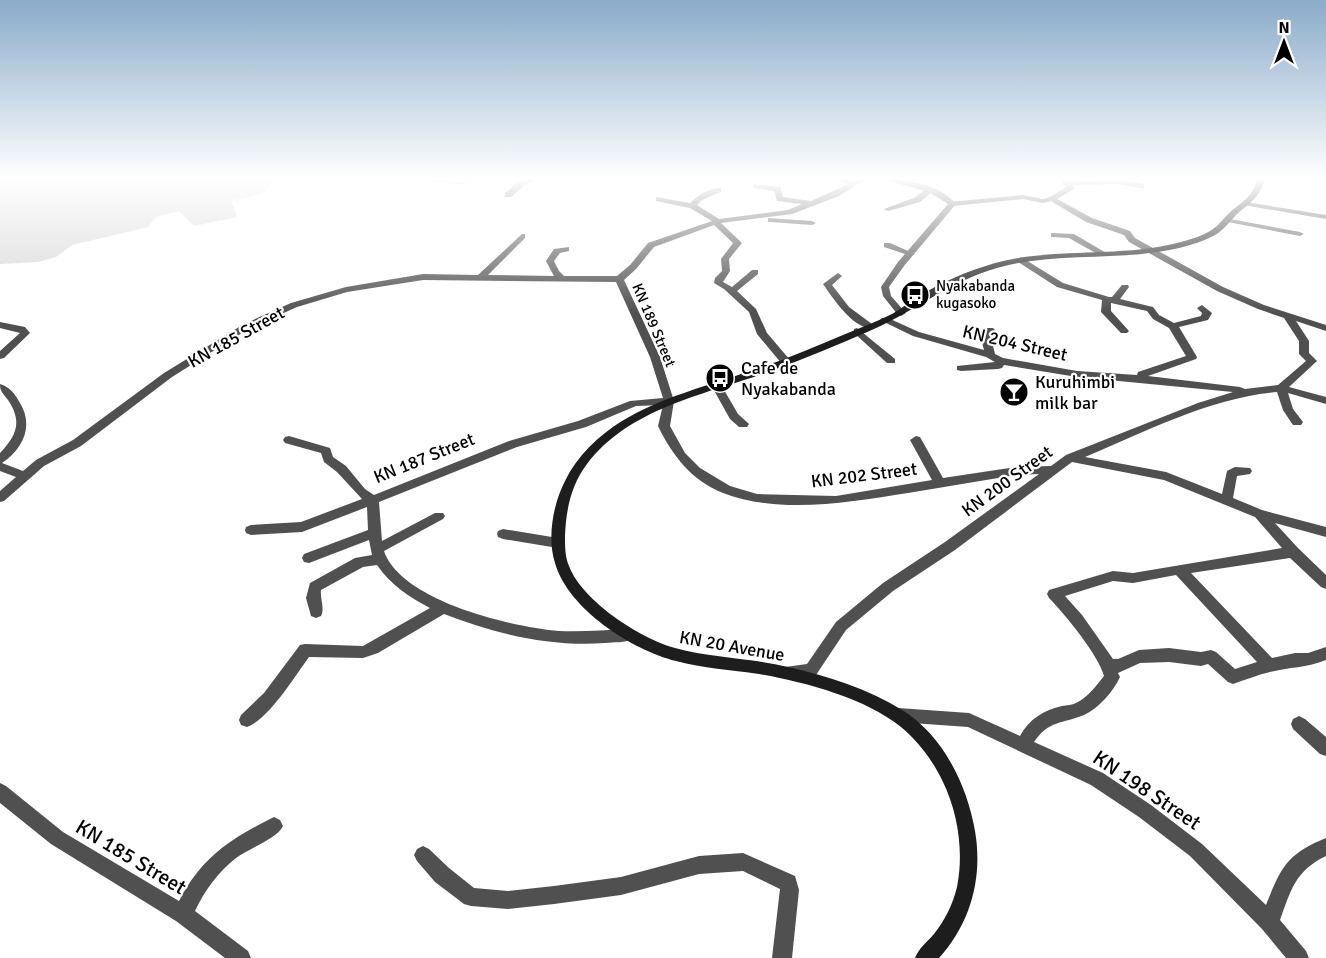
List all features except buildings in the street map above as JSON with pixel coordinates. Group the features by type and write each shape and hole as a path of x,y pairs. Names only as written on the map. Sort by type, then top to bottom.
{"main road":[{"name":"KN 20 Avenue","path":"925,958 945,940 963,906 971,859 965,814 948,774 928,743 898,715 867,699 786,673 712,663 667,652 628,635 587,603 562,568 558,543 560,509 566,488 585,459 600,442 631,421 669,401 786,362 885,320 901,313 923,297 955,282 990,268 1021,260 1104,254 1180,243 1214,233 1224,224"}],"street":[{"name":"KN 189 Street","path":"669,401 655,357 619,279 633,267 651,245 713,224"},
{"path":"720,224 738,243 724,259 726,273 719,278 718,283 732,291 753,311 762,334 786,362"},
{"path":"901,313 887,296 885,287 933,224"},
{"path":"1100,224 1127,233 1132,240 1220,289 1261,307 1326,328"},
{"path":"1247,224 1300,234"},
{"path":"1054,235 1071,236 1104,254"},
{"path":"482,276 522,236"},
{"path":"887,245 911,254"},
{"path":"561,278 550,261 557,251 566,249"},
{"path":"1021,260 1060,285 1150,309 1156,317 1173,326 1192,357 1151,369 1142,374 1143,379"},
{"path":"732,291 755,272"},
{"path":"838,276 827,284 891,361"},
{"name":"KN 185 Street","path":"0,498 40,463 77,443 168,375 219,342 294,305 346,290 423,277 619,279"},
{"path":"1124,331 1106,312 1110,300 1125,287"},
{"path":"1173,326 1206,318 1207,313 1202,308"},
{"path":"1288,316 1304,341 1304,354 1312,362 1281,388 1288,410 1297,422"},
{"name":"KN 204 Street","path":"885,320 916,334 995,358 1077,374 1249,391"},
{"path":"0,325 22,329 25,333 0,356"},
{"path":"961,369 998,366 986,338 990,330"},
{"path":"716,386 734,416 743,424"},
{"path":"0,387 16,404 21,421 21,433 15,445 0,460"},
{"name":"KN 200 Street","path":"786,673 811,670 841,626 888,587 950,546 1070,458 1202,405 1249,391 1281,388 1326,401"},
{"name":"KN 187 Street","path":"628,635 577,638 517,630 441,609 398,583 379,554 374,533 373,500 513,444 560,432 634,404 645,401 669,401"},
{"name":"KN 202 Street","path":"669,401 664,426 681,456 696,471 736,492 757,498 786,501 836,500 1016,471 1051,470"},
{"path":"289,440 326,451 328,459 341,465 364,496 373,500"},
{"path":"916,440 940,483"},
{"path":"1070,458 1148,471 1259,514 1326,532"},
{"path":"0,467 25,476"},
{"path":"1227,500 1231,474 1235,471 1246,471"},
{"path":"251,530 302,527 373,500"},
{"path":"1259,514 1293,552 1326,583"},
{"path":"316,612 313,598 315,587 341,571 379,554 439,516"},
{"path":"309,558 374,533"},
{"path":"503,534 558,543"},
{"path":"1025,744 1027,736 1035,728 1055,714 1080,709 1112,677 1109,666 1081,629 1074,613 1054,594 1113,576 1133,578 1293,552"},
{"path":"1179,569 1269,665"},
{"path":"247,720 270,698 304,650 313,648 363,652 374,648 441,609"},
{"path":"1109,666 1119,666 1139,657 1169,655 1201,659 1211,657 1233,677 1269,665 1309,660 1326,653"},
{"name":"KN 198 Street","path":"898,715 969,720 1097,779 1145,811 1196,850 1269,922 1299,958"},
{"path":"1299,724 1326,748"},
{"name":"KN 185 Street","path":"0,792 57,838 183,914 241,958"},
{"path":"183,914 196,885 219,859 240,843 274,826"},
{"path":"1269,922 1295,867 1301,860 1326,847"},
{"path":"423,855 442,875 471,897 508,900 621,886 699,865 743,862 782,879 788,884 790,890 782,958"}],"shaded area":[{"path":"0,224 151,224 148,227 72,245 56,257 38,262 0,264"}],"place":[{"name":"Nyakabanda kugasoko","path":"915,295"},
{"name":"Cafe de Nyakabanda","path":"720,378"},
{"name":"Kuruhimbi milk bar","path":"1014,392"}]}
